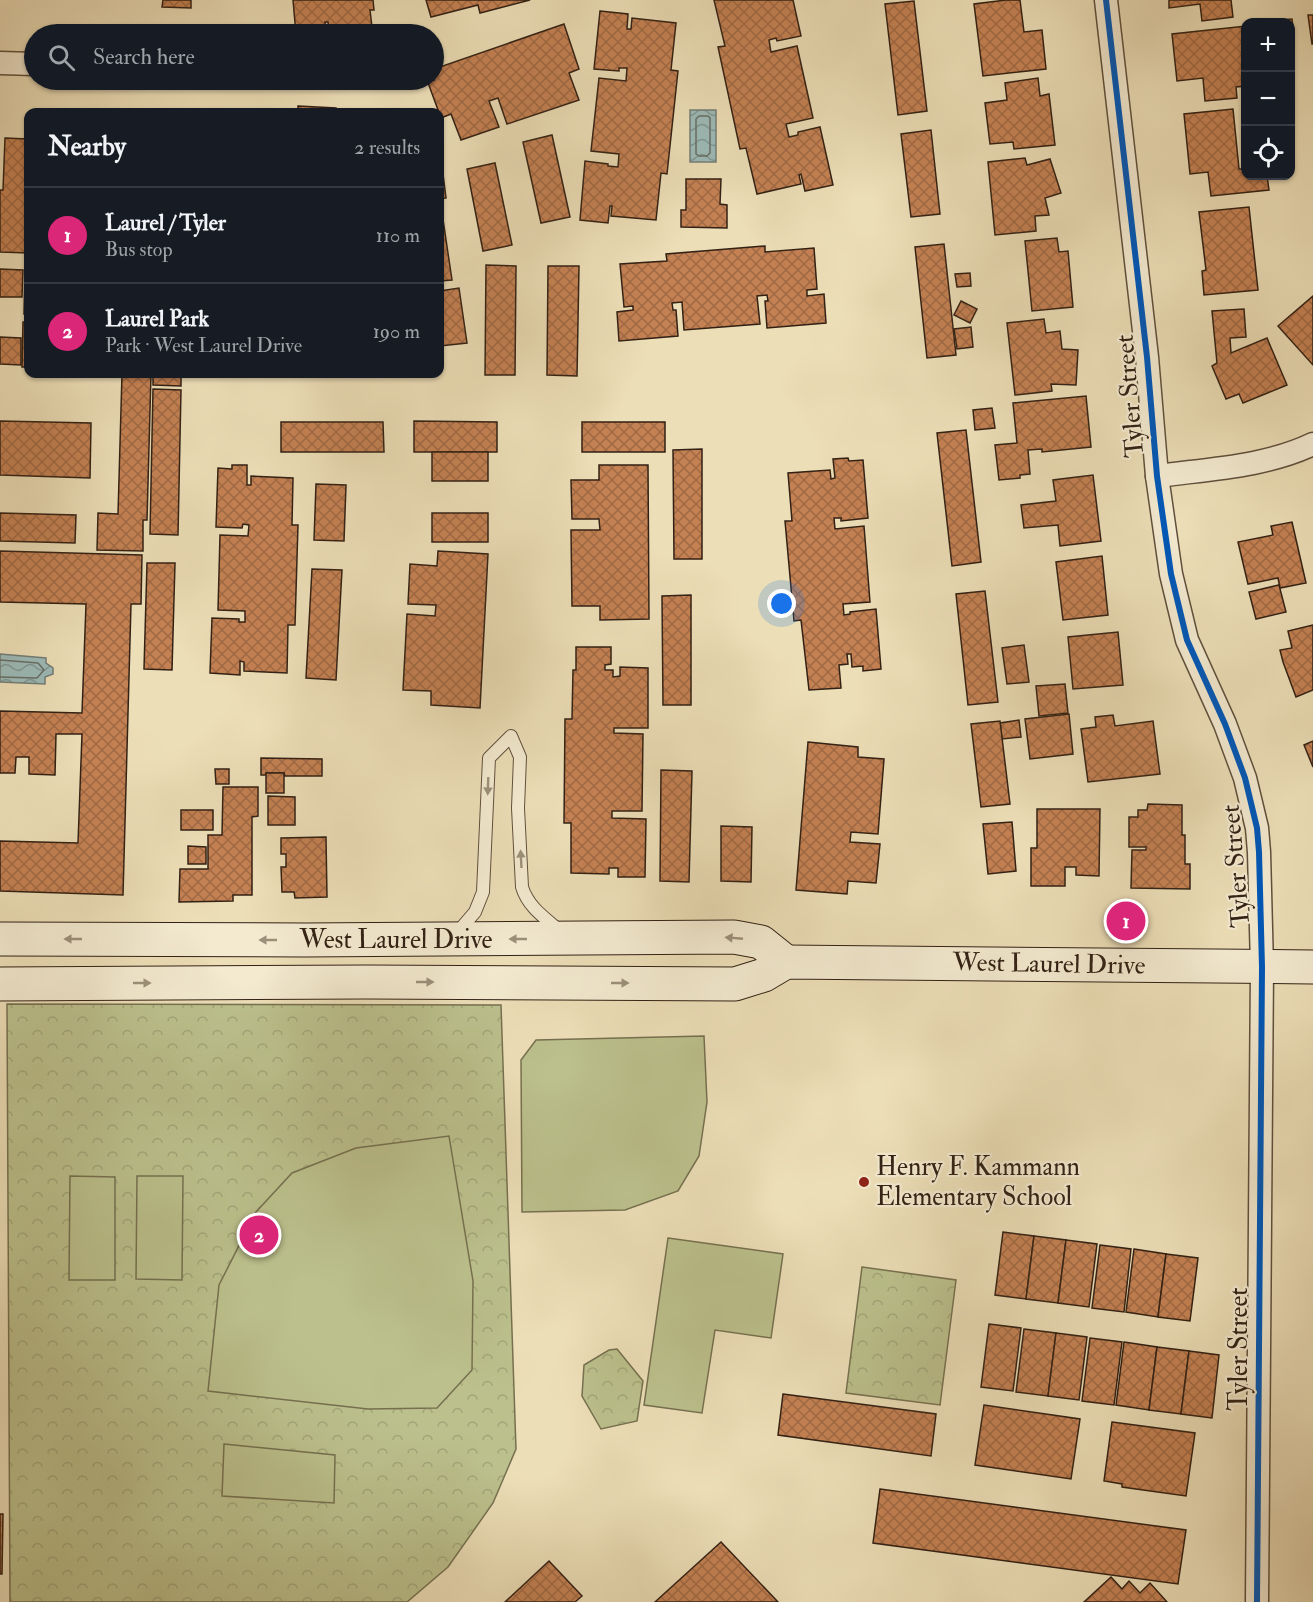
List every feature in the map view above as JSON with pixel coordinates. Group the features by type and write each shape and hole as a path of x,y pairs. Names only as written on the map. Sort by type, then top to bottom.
{"main road":[{"name":"West Laurel Drive","path":"0,939 306,940 734,937 761,942 786,962"},
{"name":"West Laurel Drive","path":"0,984 367,982 735,984 764,975 786,962 1313,967"}],"street":[{"name":"Tyler Street","path":"1106,0 1147,357 1157,476 1171,574 1184,630 1237,754 1253,810 1259,852 1262,967 1257,1602"},
{"path":"0,63 24,64"},
{"path":"1157,476 1268,460 1313,444"}],"lane":[{"path":"453,939 475,912 483,892 489,758 511,736 520,758 518,808 524,895 534,908 570,939"}],"green space":[{"path":"7,1004 501,1005 516,1449 493,1503 448,1567 407,1602 10,1602"},
{"path":"704,1036 707,1102 699,1156 678,1191 625,1210 522,1212 521,1060 536,1040"},
{"path":"449,1136 473,1281 472,1370 437,1408 368,1409 208,1391 219,1285 256,1212 292,1173 356,1148"},
{"path":"70,1176 115,1177 115,1280 69,1280"},
{"path":"137,1176 183,1176 182,1280 136,1279"},
{"path":"668,1238 783,1254 771,1338 715,1330 702,1413 644,1405"},
{"path":"862,1267 956,1280 940,1405 846,1393"},
{"path":"617,1349 643,1381 637,1421 601,1429 582,1396 584,1365 609,1350"},
{"path":"224,1444 335,1455 334,1503 222,1496"}],"water":[{"path":"690,110 716,110 716,162 690,162"},
{"path":"0,654 46,658 46,663 53,668 53,674 45,677 45,684 0,682"}],"building":[{"path":"163,0 191,0 191,8 162,7"},
{"path":"293,0 373,0 374,10 370,10 372,24 328,24 325,22 325,24 295,24"},
{"path":"426,0 530,0 480,13 478,5 431,17"},
{"path":"714,0 793,0 801,36 777,41 776,38 769,40 771,52 797,46 813,118 786,124 789,137 798,135 798,132 820,127 833,185 805,191 801,174 799,175 801,184 757,194 746,148 740,149 718,47 725,46"},
{"path":"1020,0 1024,32 1042,30 1046,69 983,76 974,4"},
{"path":"1169,0 1231,0 1233,17 1202,21 1200,4 1169,8"},
{"path":"914,1 927,111 898,115 885,4"},
{"path":"600,11 628,14 627,29 631,29 632,18 676,23 671,70 678,71 667,174 661,173 656,220 611,216 612,206 610,206 608,223 580,220 585,161 618,167 619,154 591,151 599,78 626,81 627,68 619,68 619,71 594,69"},
{"path":"1308,15 1313,15 1313,44 1312,44"},
{"path":"564,24 579,69 569,73 579,100 507,124 498,98 489,101 499,127 461,140 451,114 444,117 444,108 437,108 431,90 444,90 444,66"},
{"path":"1241,27 1241,86 1236,87 1237,98 1205,101 1203,78 1177,81 1172,34"},
{"path":"1038,78 1040,96 1049,94 1055,145 1014,149 1013,142 990,144 985,103 1007,100 1005,83"},
{"path":"298,106 336,108 298,108"},
{"path":"1233,109 1241,180 1268,180 1269,190 1211,196 1208,172 1190,174 1184,114"},
{"path":"931,130 940,214 911,217 901,134"},
{"path":"552,135 570,217 541,223 523,142"},
{"path":"5,138 24,139 24,253 0,252 0,190 3,190"},
{"path":"1025,158 1027,165 1050,159 1061,193 1045,198 1049,215 1035,216 1036,231 995,235 988,162"},
{"path":"495,163 512,245 483,251 467,169"},
{"path":"686,179 721,179 720,204 727,205 727,228 681,227 681,210 686,210"},
{"path":"1249,207 1258,290 1204,295 1202,271 1206,270 1199,212"},
{"path":"444,226 452,280 444,281"},
{"path":"1057,238 1059,252 1068,251 1073,307 1032,311 1025,241"},
{"path":"944,244 956,355 927,358 915,247"},
{"path":"765,246 765,252 814,248 817,289 807,290 807,296 824,294 826,323 767,328 765,301 768,301 767,295 757,296 760,324 684,330 682,302 672,303 673,310 676,310 678,336 619,341 617,312 633,310 633,306 624,307 620,264 667,261 666,254"},
{"path":"486,265 516,266 515,375 485,375"},
{"path":"548,266 579,266 577,376 547,375"},
{"path":"0,269 23,270 22,297 0,297"},
{"path":"970,273 971,286 957,287 955,274"},
{"path":"459,288 467,343 444,346 444,290"},
{"path":"1313,296 1313,365 1278,326"},
{"path":"961,301 977,309 970,323 954,315"},
{"path":"1244,309 1246,337 1230,338 1231,353 1267,338 1287,385 1243,403 1239,394 1226,399 1212,366 1217,363 1212,311"},
{"path":"1044,319 1046,333 1060,331 1062,349 1078,350 1076,385 1051,384 1052,391 1015,395 1007,323"},
{"path":"23,322 24,322 24,367 22,367"},
{"path":"971,327 973,347 957,349 954,329"},
{"path":"0,337 21,338 21,365 0,364"},
{"path":"122,378 151,378 147,520 143,520 143,551 97,550 98,513 118,514"},
{"path":"153,378 181,378 181,386 153,385"},
{"path":"153,389 181,390 178,535 150,534"},
{"path":"1086,396 1091,447 1042,452 1042,449 1028,450 1030,474 1020,475 1020,478 999,480 995,445 1017,443 1013,403"},
{"path":"992,408 995,428 975,430 973,410"},
{"path":"0,421 91,423 90,478 0,475"},
{"path":"414,421 497,422 497,452 414,452"},
{"path":"281,422 383,422 384,452 281,452"},
{"path":"582,422 665,422 665,452 582,452"},
{"path":"966,430 981,562 952,566 937,433"},
{"path":"702,449 702,559 674,559 673,450"},
{"path":"432,452 488,452 488,481 432,481"},
{"path":"848,458 849,461 863,460 868,518 841,521 841,518 834,518 835,529 864,526 870,602 843,604 844,615 850,612 876,609 881,669 863,671 863,666 852,667 851,654 847,654 848,664 839,665 841,688 809,690 801,620 794,621 785,521 792,521 788,473 830,470 831,479 835,478 833,459"},
{"path":"232,465 247,465 247,485 251,485 251,476 293,478 292,525 298,525 295,625 288,625 287,673 244,671 244,662 240,661 240,675 210,673 212,618 239,619 239,622 245,622 245,611 218,610 220,535 248,536 249,525 243,524 242,528 216,527 218,468 232,469"},
{"path":"599,465 648,465 649,619 600,620 600,606 572,606 571,530 600,530 599,519 572,519 571,480 599,480"},
{"path":"1093,475 1101,541 1060,546 1058,525 1024,528 1021,505 1056,501 1053,480"},
{"path":"316,484 346,485 344,541 314,540"},
{"path":"0,513 76,515 75,543 0,541"},
{"path":"432,513 488,513 488,542 432,542"},
{"path":"1292,522 1306,583 1280,588 1278,578 1248,584 1238,542 1273,535 1271,526"},
{"path":"0,551 142,555 141,604 131,604 123,895 0,891 0,841 78,843 82,734 56,734 55,775 29,774 29,757 16,757 15,773 0,773 0,711 82,713 86,604 0,602"},
{"path":"438,551 488,554 480,708 431,705 431,691 403,690 407,614 435,616 436,605 408,604 410,564 437,566"},
{"path":"1102,556 1108,615 1063,620 1056,562"},
{"path":"147,563 175,563 172,670 144,669"},
{"path":"312,569 342,570 336,680 306,678"},
{"path":"1279,585 1286,612 1256,619 1249,592"},
{"path":"985,591 998,702 968,705 956,594"},
{"path":"691,595 691,705 663,705 662,596"},
{"path":"1313,625 1313,690 1296,697 1280,650 1292,648 1288,631"},
{"path":"1118,632 1123,685 1073,689 1068,637"},
{"path":"1024,645 1029,682 1007,684 1002,648"},
{"path":"576,647 611,647 611,664 605,665 605,670 613,670 613,677 620,676 620,667 648,668 648,728 614,728 614,733 643,734 642,811 612,811 612,818 646,819 645,877 618,877 618,868 609,868 609,874 571,873 571,823 564,823 565,719 572,719"},
{"path":"1065,684 1068,713 1039,716 1036,686"},
{"path":"1069,714 1073,754 1030,759 1025,719"},
{"path":"1113,715 1115,726 1153,721 1160,774 1088,782 1081,729 1096,727 1095,717"},
{"path":"1019,720 1021,737 1002,739 1000,723"},
{"path":"1000,721 1010,804 981,807 971,724"},
{"path":"1313,741 1313,767 1304,745"},
{"path":"808,742 858,747 858,757 884,759 878,834 851,832 850,842 880,844 876,883 848,881 847,894 796,890"},
{"path":"261,758 322,759 322,776 285,776 284,773 261,775"},
{"path":"215,769 229,769 229,784 216,784"},
{"path":"661,770 692,771 689,882 660,881"},
{"path":"266,773 284,773 284,793 266,793"},
{"path":"223,787 258,787 258,816 252,817 252,895 233,895 233,901 179,902 180,869 208,869 208,835 222,835"},
{"path":"268,796 295,797 295,825 268,825"},
{"path":"1148,804 1182,805 1182,835 1185,835 1185,864 1190,864 1190,889 1131,888 1132,850 1146,850 1146,847 1129,847 1129,817 1138,817 1138,810 1147,810"},
{"path":"1037,809 1100,809 1099,876 1076,875 1076,867 1065,867 1065,886 1031,886 1031,848 1037,848"},
{"path":"181,810 213,810 213,830 181,830"},
{"path":"1012,822 1016,871 988,874 983,824"},
{"path":"721,826 752,827 751,882 721,881"},
{"path":"326,837 327,897 295,898 294,892 282,892 281,867 286,867 286,854 281,854 281,838"},
{"path":"188,846 206,847 206,864 188,864"},
{"path":"1003,1232 1034,1236 1026,1299 995,1295"},
{"path":"1034,1236 1066,1240 1058,1303 1026,1299"},
{"path":"1066,1240 1097,1244 1089,1307 1058,1303"},
{"path":"1100,1245 1131,1249 1124,1312 1092,1308"},
{"path":"1134,1249 1166,1254 1158,1317 1126,1312"},
{"path":"1166,1254 1198,1258 1190,1321 1158,1317"},
{"path":"989,1324 1021,1328 1013,1391 981,1387"},
{"path":"1024,1329 1056,1333 1048,1396 1016,1392"},
{"path":"1056,1333 1087,1337 1079,1400 1048,1396"},
{"path":"1090,1338 1122,1342 1114,1405 1082,1401"},
{"path":"1124,1342 1157,1347 1149,1410 1116,1405"},
{"path":"1157,1347 1189,1351 1181,1414 1149,1410"},
{"path":"1189,1351 1219,1355 1212,1418 1181,1414"},
{"path":"783,1394 936,1414 931,1456 778,1435"},
{"path":"984,1405 1080,1419 1071,1479 975,1465"},
{"path":"1112,1422 1195,1433 1186,1496 1122,1487 1122,1484 1104,1481"},
{"path":"880,1489 1186,1530 1178,1584 873,1543"},
{"path":"0,1514 3,1514 2,1574 0,1574"},
{"path":"721,1542 778,1602 655,1602"},
{"path":"549,1561 582,1596 575,1602 505,1602"},
{"path":"1111,1577 1122,1589 1129,1581 1140,1593 1150,1583 1167,1602 1084,1602"}],"cycle path":[{"path":"1106,0 1147,357 1157,476 1171,574 1187,640 1225,724 1245,778 1257,828 1262,967 1257,1602"}],"place":[{"name":"Laurel / Tyler","path":"1126,921"},
{"name":"Henry F. Kammann Elementary School","path":"864,1182"},
{"name":"Laurel Park","path":"259,1235"}]}
